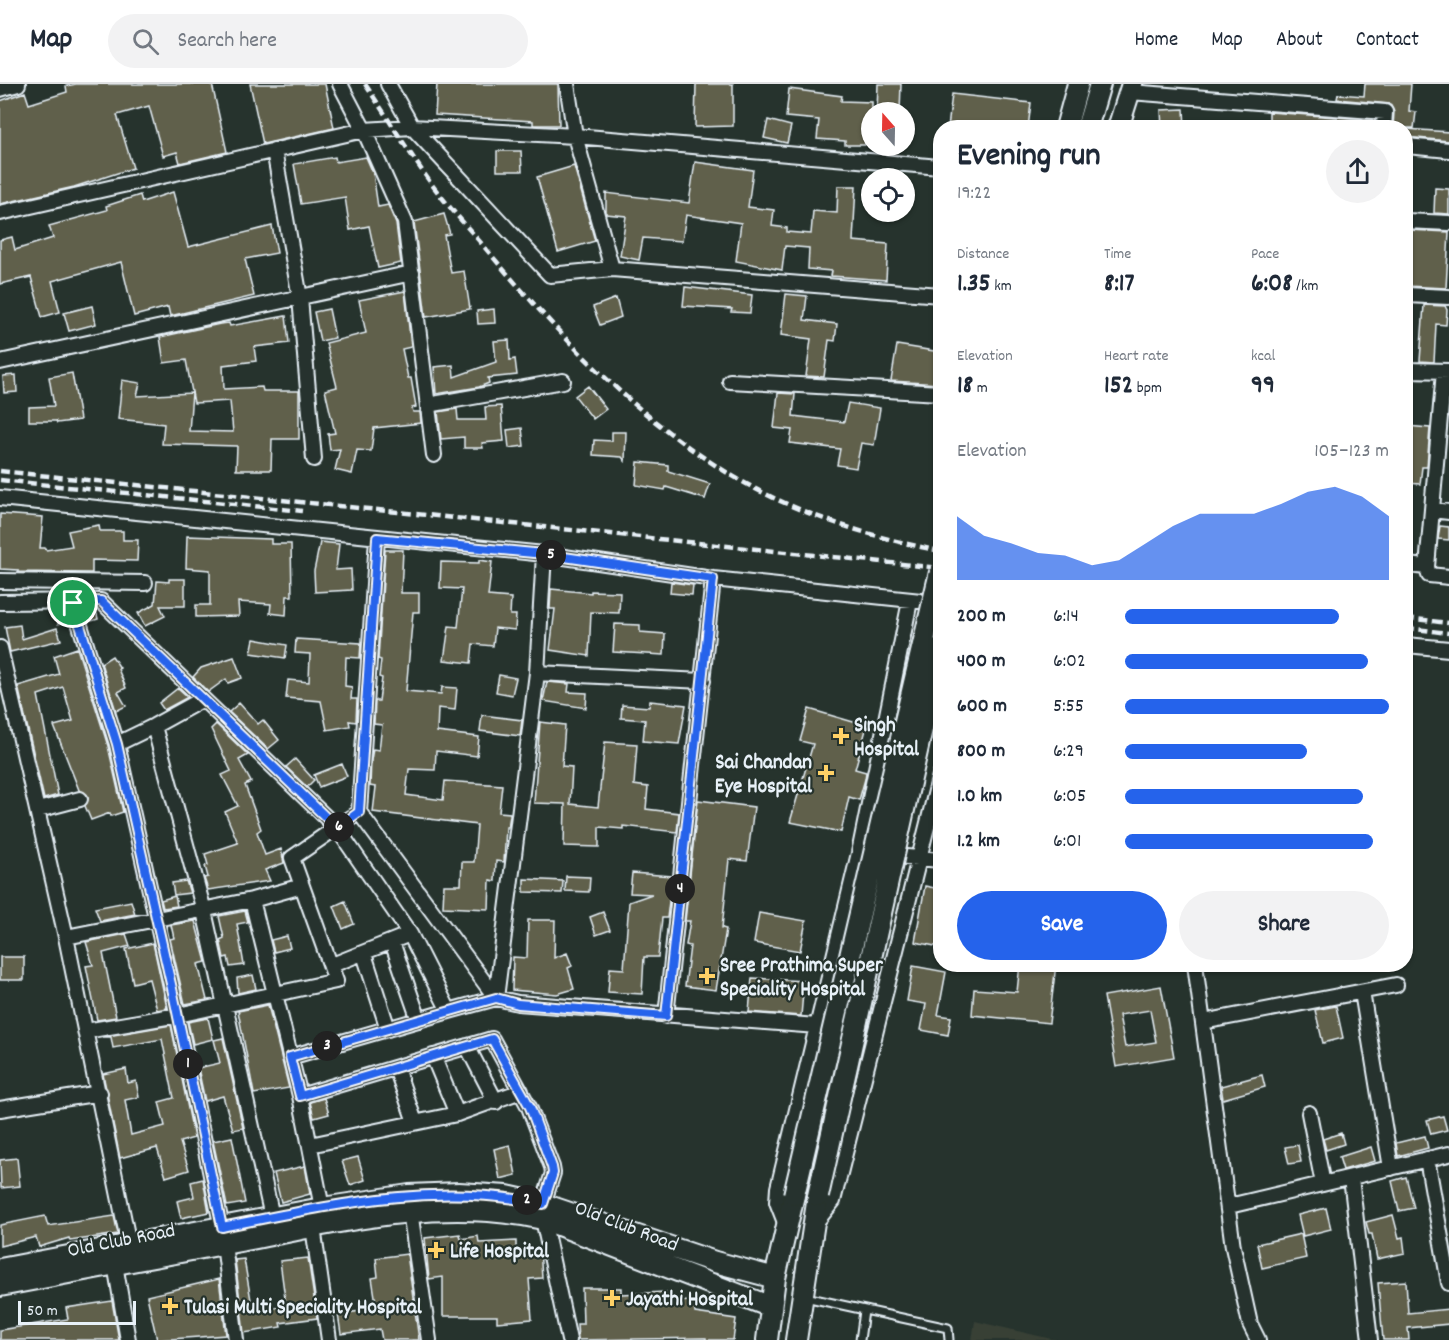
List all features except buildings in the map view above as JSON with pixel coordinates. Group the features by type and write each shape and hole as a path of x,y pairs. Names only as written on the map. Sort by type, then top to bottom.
{"street":[{"path":"0,89 18,84"},
{"path":"340,84 364,130 405,222 434,455"},
{"path":"387,84 412,127 550,275 612,269 933,294"},
{"path":"567,84 575,136 612,269"},
{"path":"1058,120 1067,84"},
{"path":"1068,120 1078,84"},
{"path":"1089,120 1100,84"},
{"path":"1121,120 1131,88 1385,112 1384,120"},
{"path":"0,213 364,130 412,127 575,136 933,166"},
{"path":"1413,147 1449,150"},
{"path":"274,150 300,298 314,459"},
{"path":"1413,221 1449,223"},
{"path":"0,362 412,273"},
{"path":"1413,295 1449,297"},
{"path":"1413,370 1447,371 1427,567 1429,576 1449,577"},
{"path":"428,405 563,381"},
{"path":"730,381 933,393"},
{"path":"0,498 544,554 713,579 933,603"},
{"path":"1432,510 1449,512"},
{"path":"377,538 359,812 496,998"},
{"path":"496,998 537,673 544,554"},
{"path":"1413,566 1427,567"},
{"path":"666,1016 713,579"},
{"path":"0,581 145,583"},
{"path":"0,602 101,601 337,828 411,934 449,1011"},
{"path":"786,1225 777,1202 778,1188 859,853 910,601"},
{"path":"767,1340 786,1225 933,602"},
{"path":"73,603 117,744 157,920 223,1236 236,1340"},
{"path":"1413,646 1449,649"},
{"path":"0,648 39,810 100,1093 129,1245"},
{"path":"537,673 703,681"},
{"path":"796,1340 818,1196 933,679"},
{"path":"117,744 203,699"},
{"path":"154,726 204,911 272,1217"},
{"path":"39,810 80,799"},
{"path":"812,1227 833,1201 933,804"},
{"path":"86,1031 178,1015 336,981 292,858 359,812"},
{"path":"859,853 933,859"},
{"path":"66,937 204,911 302,886"},
{"path":"252,900 300,1096 322,1208"},
{"path":"332,965 411,934"},
{"path":"392,942 419,1020"},
{"path":"364,954 388,1029"},
{"path":"1196,972 1238,1269 1250,1324 1258,1340"},
{"path":"1203,1022 1396,985"},
{"path":"1362,992 1391,1168"},
{"path":"290,1057 496,998 518,1004 817,1026"},
{"path":"300,1096 492,1039 521,1091 552,1167 553,1173 543,1211 569,1340"},
{"path":"467,1046 496,1101"},
{"path":"433,1056 457,1114"},
{"path":"396,1068 415,1122"},
{"path":"310,1145 457,1114 521,1091"},
{"path":"0,1109 100,1093"},
{"path":"1309,1113 1323,1184"},
{"path":"1229,1206 1449,1154"},
{"path":"1427,1159 1449,1283"},
{"path":"1351,1178 1370,1340"},
{"name":"Old Club Road","path":"0,1286 115,1264 223,1236 272,1217 436,1193 507,1196 771,1307"},
{"name":"Old Club Road","path":"0,1269 129,1245 313,1227 410,1211 490,1210 543,1211 776,1278"},
{"path":"410,1211 429,1340"},
{"path":"313,1227 328,1340"},
{"path":"115,1264 128,1340"}],"lane":[{"path":"801,1296 948,1328 949,1340"},
{"path":"860,1340 864,1311"}],"shaded area":[{"path":"975,1321 1056,1340 972,1340"}],"railway":[{"path":"365,84 424,174 455,213 520,289 580,353 644,413 714,465 774,498 844,526 933,549"},
{"path":"0,471 933,567"},
{"path":"0,480 302,511"},
{"path":"1413,619 1449,623"},
{"path":"1413,629 1449,633"}],"place":[{"name":"Singh Hospital","path":"841,736"},
{"name":"Sai Chandan Eye Hospital","path":"826,773"},
{"name":"Sree Prathima Super Speciality Hospital","path":"707,976"},
{"name":"Life Hospital","path":"436,1250"},
{"name":"Jayathi Hospital","path":"612,1298"},
{"name":"Tulasi Multi Speciality Hospital","path":"170,1306"}],"route":[{"path":"377,538 544,554 713,579 666,1016 518,1004 496,998 290,1057 300,1096 492,1039 530,1107 552,1167 553,1173 543,1204 507,1196 436,1193 385,1198 222,1227 173,993 117,744 73,603 101,601 337,828 359,812 377,538"}]}
